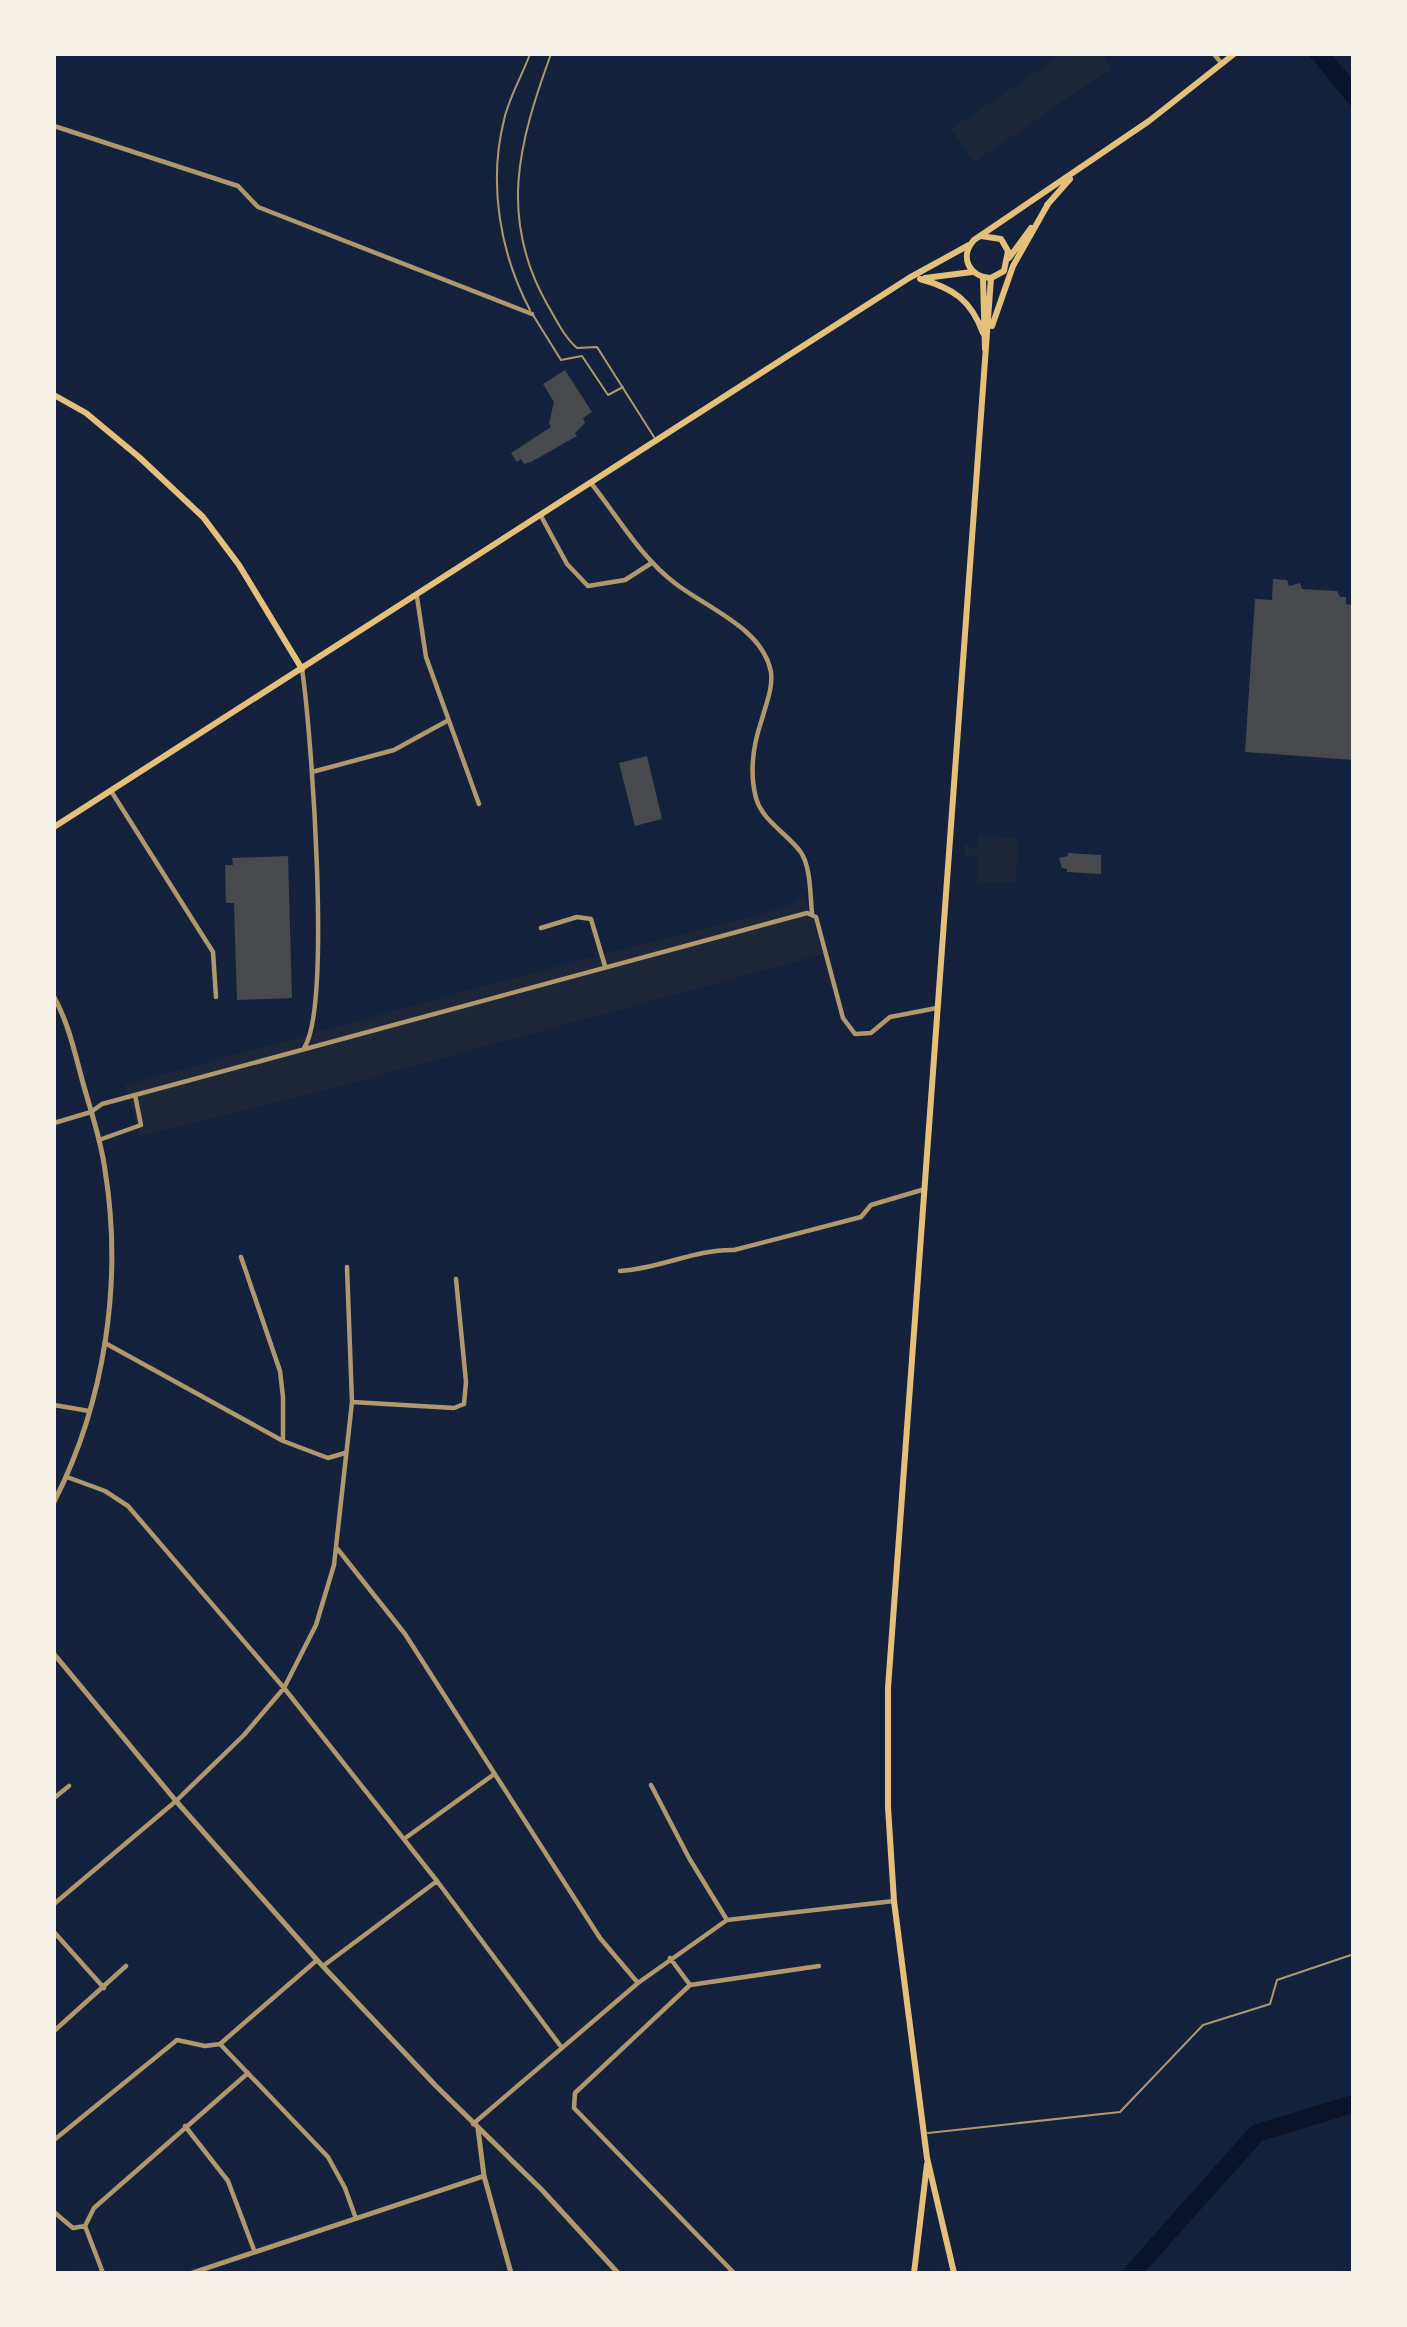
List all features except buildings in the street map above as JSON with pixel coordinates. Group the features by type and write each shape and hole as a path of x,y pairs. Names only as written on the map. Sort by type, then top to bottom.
{"main road":[{"path":"54,827 909,278 970,245 1076,173 1234,54"},
{"path":"920,279 972,272 987,278 1004,271 1009,258 1048,204 1076,173"},
{"path":"986,334 1013,266 1048,204"},
{"path":"981,236 1001,240 1009,258"},
{"path":"970,245 966,254 972,272"},
{"path":"909,278 940,284 960,295 973,310 986,334"},
{"path":"954,2273 923,2134 894,1901 888,1807 888,1688 986,359 987,278"},
{"path":"54,396 86,413 155,471 203,517 239,565 302,669"},
{"path":"914,2273 927,2158"}],"street":[{"path":"1214,54 1222,64"},
{"path":"54,126 238,186 258,207 532,314"},
{"path":"591,483 650,564 752,637 766,654 772,676 769,698 753,754 752,779 757,801 766,817 800,852 806,864 812,913 843,1018 855,1034 871,1033 890,1017 938,1007"},
{"path":"541,516 567,564 588,586 625,580 650,564"},
{"path":"416,597 426,657 479,804"},
{"path":"302,669 312,772 317,957 311,1031 303,1049"},
{"path":"312,772 394,750 447,721"},
{"path":"111,791 213,952 216,997"},
{"path":"54,1123 91,1112 102,1104 605,966 812,913"},
{"path":"541,928 577,917 591,919 605,966"},
{"path":"54,997 65,1021 99,1140 111,1233 105,1343 89,1411 67,1477 54,1502"},
{"path":"99,1140 142,1125 135,1095"},
{"path":"621,1271 647,1268 714,1250 734,1250 856,1219 871,1205 925,1189"},
{"path":"241,1256 280,1371 284,1397 283,1441"},
{"path":"54,1905 176,1801 244,1735 284,1688 316,1625 330,1581 336,1546 352,1402 347,1267"},
{"path":"352,1402 454,1408 464,1404 466,1382 456,1279"},
{"path":"105,1343 283,1441 328,1458 346,1453"},
{"path":"54,1405 89,1411"},
{"path":"67,1477 105,1491 128,1506 284,1688 437,1881 562,2048"},
{"path":"336,1546 405,1634 600,1938 638,1983"},
{"path":"54,1654 176,1801 317,1960 473,2124 542,2190 618,2273"},
{"path":"404,1839 493,1774"},
{"path":"651,1785 689,1858 727,1920"},
{"path":"54,1798 69,1786"},
{"path":"323,1966 437,1881"},
{"path":"473,2124 638,1983 727,1920 894,1901"},
{"path":"54,1932 104,1988"},
{"path":"670,1958 690,1985"},
{"path":"54,2140 177,2040 205,2046 220,2045 317,1960"},
{"path":"54,2031 126,1966"},
{"path":"734,2273 574,2108 575,2093 690,1985 819,1966"},
{"path":"220,2045 328,2157 345,2188 355,2216"},
{"path":"103,2273 85,2226 94,2208 248,2073"},
{"path":"185,2126 228,2181 254,2250"},
{"path":"478,2129 484,2176 510,2273"},
{"path":"192,2273 355,2216 484,2176"},
{"path":"54,2211 73,2228 85,2226"}],"lane":[{"path":"530,54 504,121 498,194 508,263 532,314 561,360 582,356 608,395 624,386"},
{"path":"551,54 520,150 519,225 536,282 561,328 577,348 597,347 657,441"},
{"path":"923,2134 1120,2112 1203,2025 1270,2004 1277,1980 1351,1955"}],"shaded area":[{"path":"1063,54 1103,54 1111,69 974,162 951,129"},
{"path":"1308,54 1331,54 1353,79 1353,109"},
{"path":"978,835 1018,838 1016,883 977,883 977,858 975,855 965,857 965,842 971,848 977,847"},
{"path":"805,896 823,954 311,1094 140,1136 125,1085 513,978 787,907"}],"waterway":[{"path":"1132,2273 1257,2133 1353,2104"}]}
